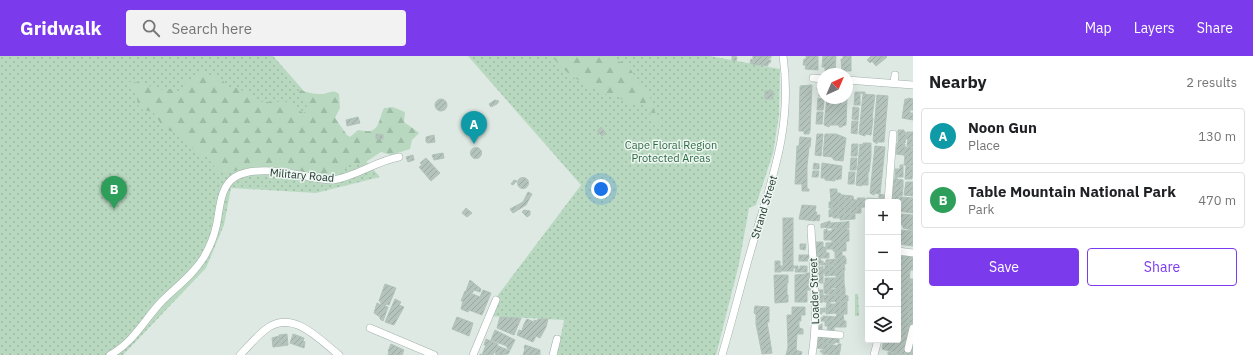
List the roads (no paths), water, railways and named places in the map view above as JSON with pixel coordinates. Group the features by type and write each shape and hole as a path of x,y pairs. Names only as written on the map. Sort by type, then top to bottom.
{"street":[{"name":"Strand Street","path":"722,355 773,180 780,150 786,110 783,56"},
{"path":"894,83 895,75"},
{"path":"853,80 913,84"},
{"path":"888,199 893,134"},
{"name":"Military Road","path":"110,355 120,349 132,338 161,302 185,279 204,257 212,242 224,189 234,178 247,173 269,171 292,173 332,180 342,178 388,159 399,157"},
{"name":"Loader Street","path":"811,228 815,333 812,355"},
{"path":"901,251 913,253"},
{"path":"473,355 496,300"},
{"path":"240,355 268,327 285,322 299,324 339,355"},
{"path":"370,328 434,355"},
{"path":"908,349 913,328"},
{"path":"815,333 840,335"},
{"path":"553,355 557,339"},
{"path":"874,355 877,343"}],"place":[{"name":"Noon Gun","path":"474,144"},
{"name":"Table Mountain National Park","path":"114,209"}],"park label":[{"name":"Cape Floral Region Protected Areas","path":"671,151"}]}
